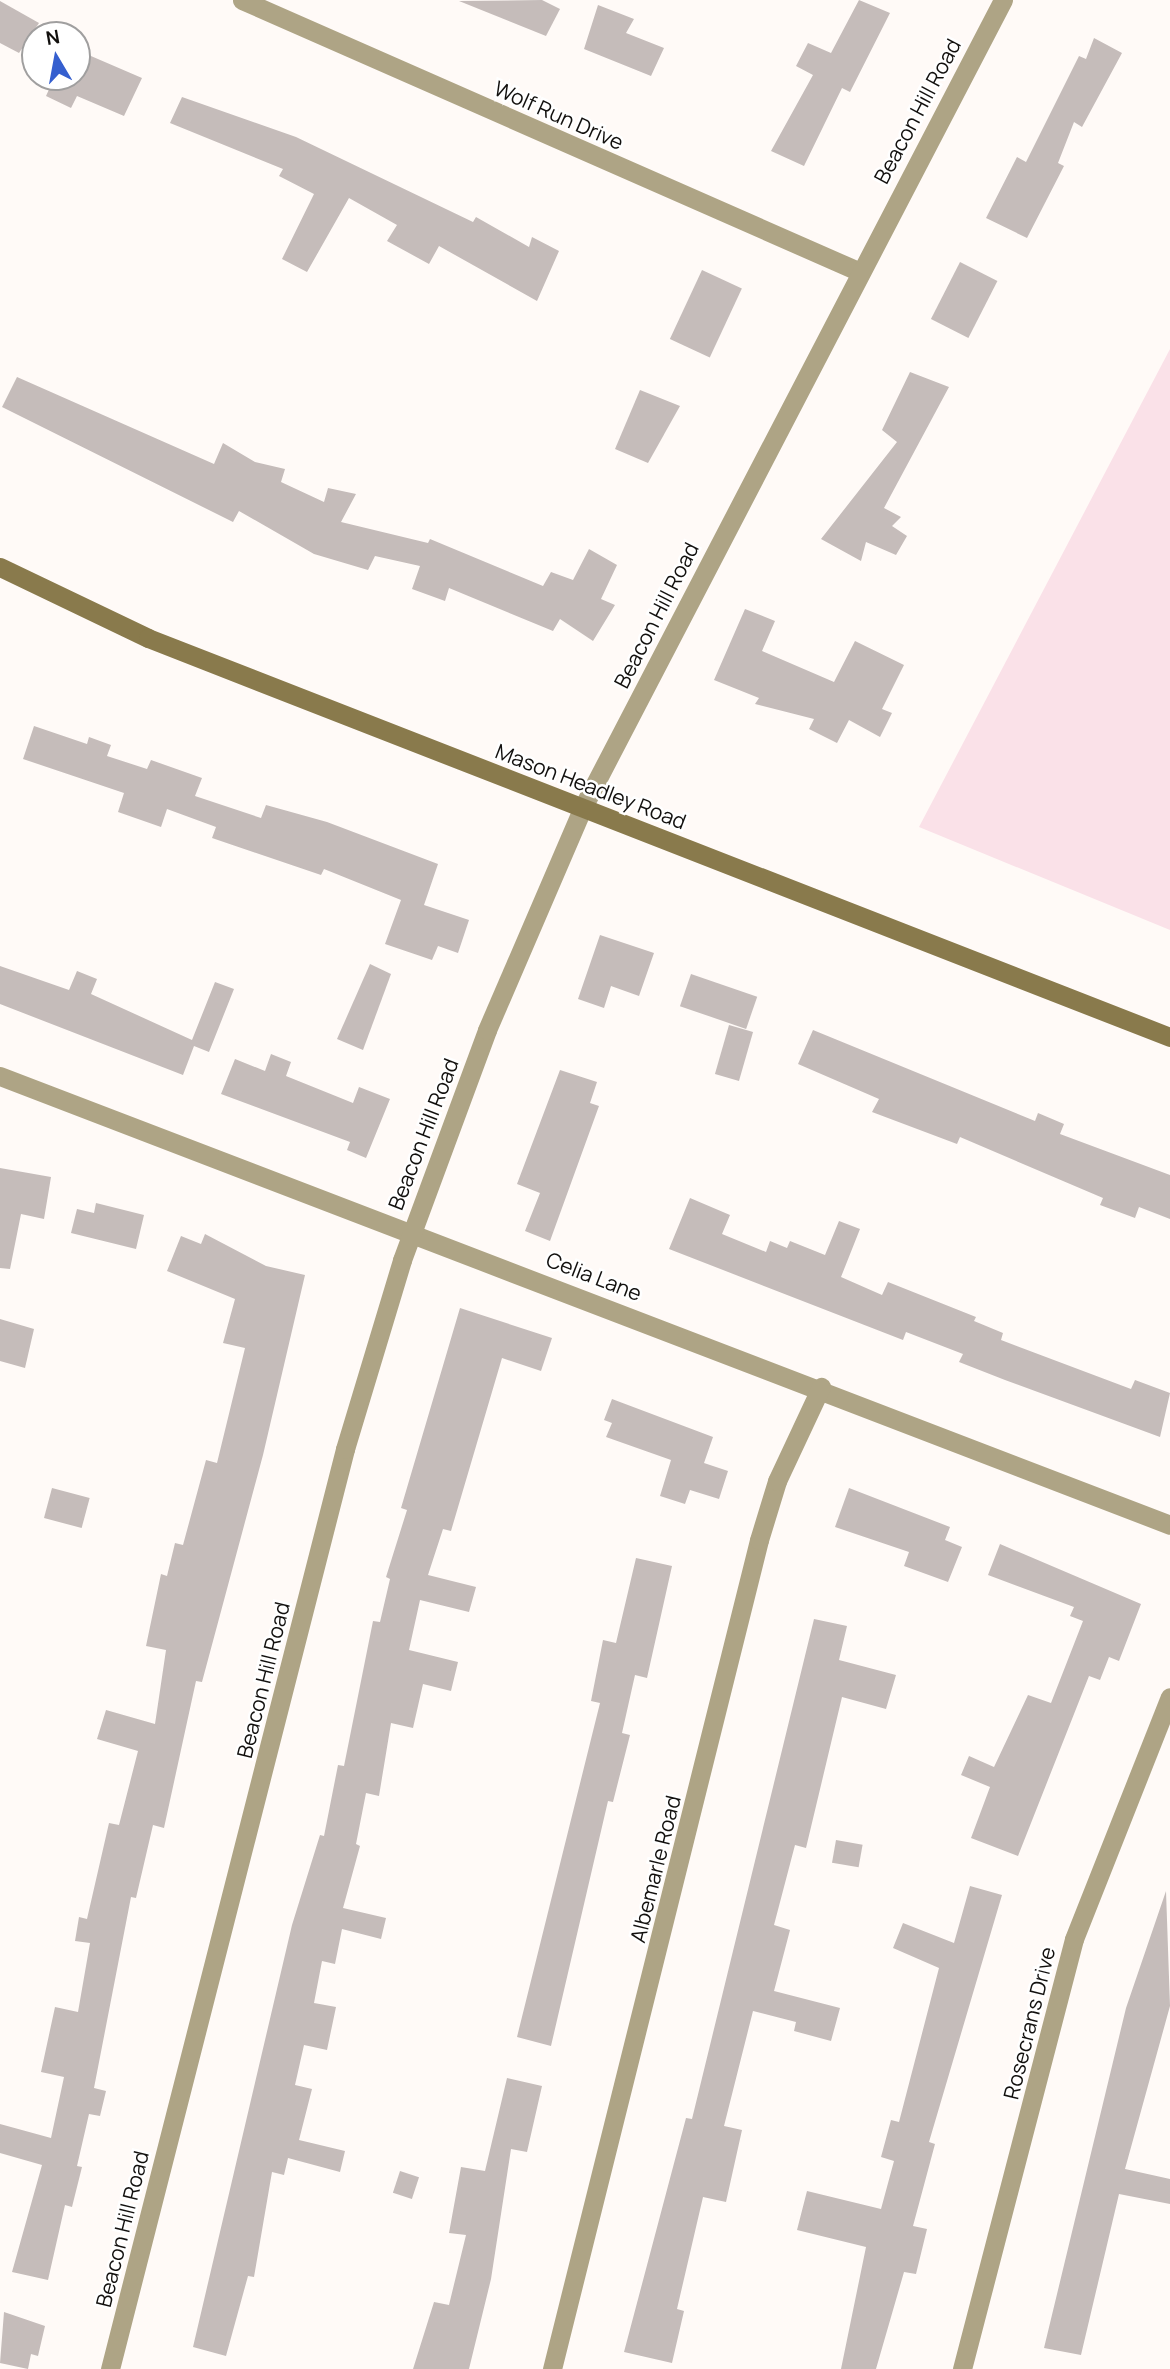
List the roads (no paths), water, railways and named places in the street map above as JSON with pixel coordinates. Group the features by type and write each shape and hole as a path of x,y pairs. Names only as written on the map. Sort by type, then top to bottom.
{"main road":[{"name":"Mason Headley Road","path":"0,567 148,638 1170,1037"}],"street":[{"name":"Wolf Run Drive","path":"242,0 858,271"},
{"name":"Beacon Hill Road","path":"110,2369 345,1449 411,1230 492,1018 583,807 858,271 1003,0"},
{"name":"Celia Lane","path":"0,1076 821,1387 1170,1525"},
{"name":"Albemarle Road","path":"552,2369 759,1540 778,1481 821,1387"},
{"name":"Rosecrans Drive","path":"962,2369 1074,1939 1170,1697"}]}
